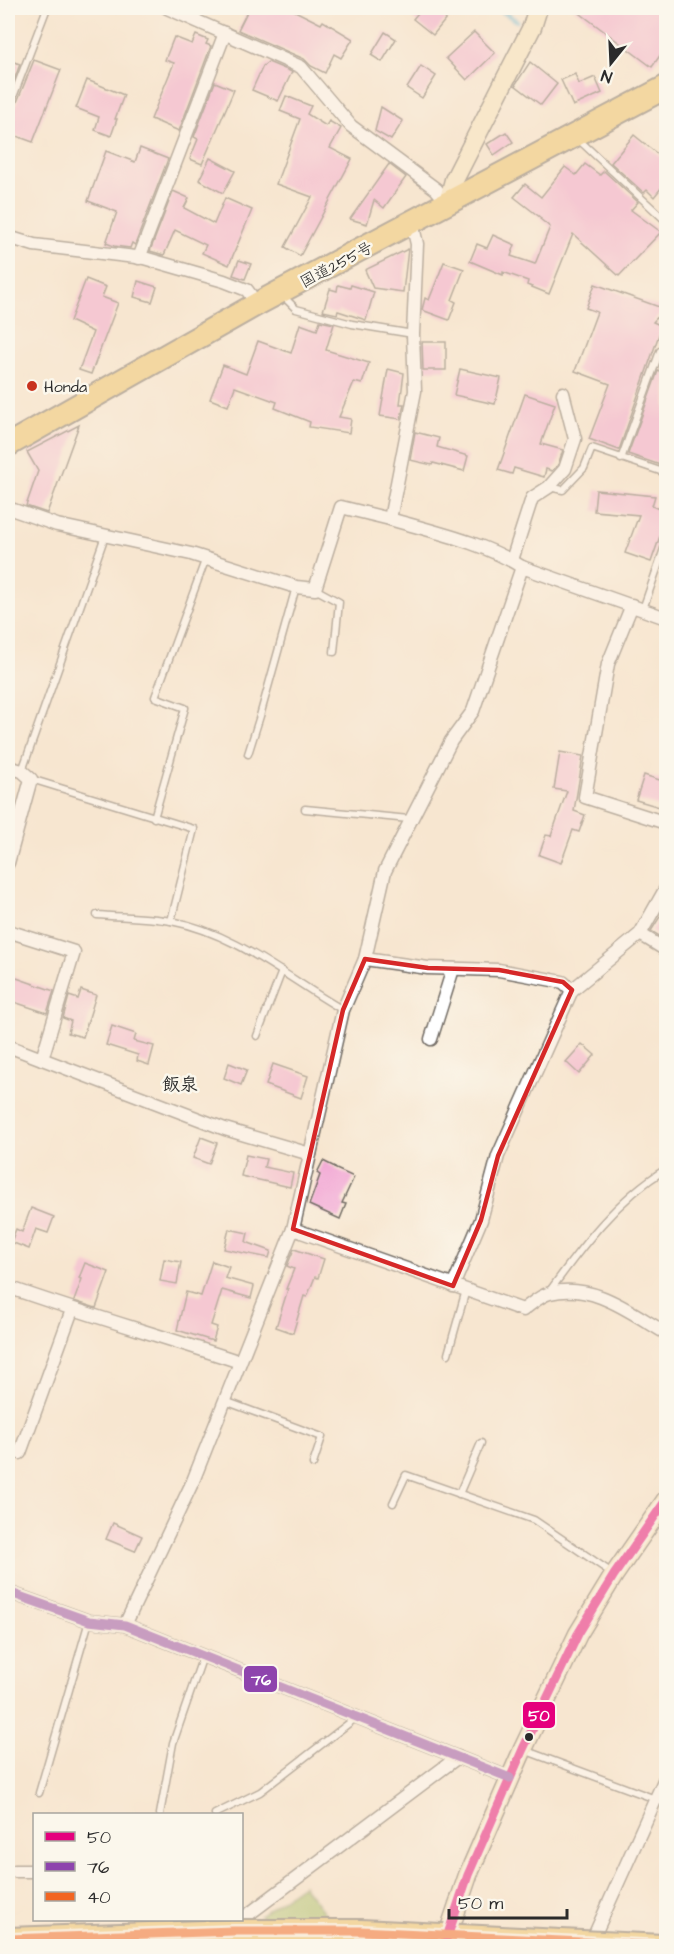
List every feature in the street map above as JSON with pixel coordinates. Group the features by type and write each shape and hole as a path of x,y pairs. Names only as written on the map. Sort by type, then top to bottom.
{"highway":[{"name":"国道255号","path":"8,445 257,304 666,87"},
{"path":"8,1939 233,1931 361,1931 663,1947"}],"main road":[{"path":"448,202 454,180 532,27 538,8"},
{"path":"444,1947 468,1875 523,1749 578,1634 666,1500"}],"street":[{"path":"170,8 300,67 351,126 436,189 448,202"},
{"path":"139,258 225,33"},
{"path":"390,519 415,391 413,334 417,244 412,223"},
{"path":"8,237 34,245 139,258 224,281 247,290 257,304"},
{"path":"125,1625 193,1481 293,1229 343,1010 365,959 385,871 451,741 473,711 517,563 532,498 549,487 565,469 575,439 563,393"},
{"path":"8,508 57,525 191,554 296,587 315,589 341,507 470,543 517,563 666,618"},
{"path":"637,607 608,664 585,796 666,823"},
{"path":"8,766 27,775 8,863"},
{"path":"453,1286 481,1220 498,1156 572,990 640,934 666,888"},
{"path":"8,931 74,952 42,1059"},
{"path":"640,934 666,950"},
{"path":"365,959 428,968 499,970 563,982 572,990"},
{"path":"431,1039 453,969"},
{"path":"8,1046 225,1129 310,1154"},
{"path":"293,1229 523,1310 548,1293 577,1290 598,1294 666,1332"},
{"path":"8,1287 72,1310 150,1332 240,1362"},
{"path":"20,1453 72,1310"},
{"path":"8,1592 89,1621 125,1625 510,1778"},
{"path":"243,1916 458,1757"},
{"path":"590,1947 661,1801 666,1776"},
{"path":"11,1871 33,1870"}],"lane":[{"path":"8,110 47,8"},
{"path":"575,135 666,221"},
{"path":"280,293 297,309 352,324 413,334"},
{"path":"621,459 660,351"},
{"path":"549,487 563,490 584,468 592,447 666,473"},
{"path":"105,536 27,775 154,818 194,829 171,921"},
{"path":"637,607 666,543"},
{"path":"154,818 185,708 155,697 206,558"},
{"path":"248,754 296,587"},
{"path":"315,589 339,602 333,652"},
{"path":"304,809 410,819"},
{"path":"97,915 171,921 212,933 243,948 343,1010"},
{"path":"257,1036 282,971"},
{"path":"548,1293 611,1213 666,1169"},
{"path":"448,1354 466,1290"},
{"path":"225,1401 322,1437 313,1464"},
{"path":"459,1494 482,1443"},
{"path":"393,1503 406,1475 534,1520 615,1575"},
{"path":"39,1792 89,1621"},
{"path":"160,1813 173,1743 203,1656"},
{"path":"218,1813 260,1792 358,1716"},
{"path":"523,1749 661,1801"},
{"path":"237,1937 242,1921"}],"highlighted area":[{"path":"365,959 428,968 499,970 563,982 572,990 498,1156 481,1220 453,1286 293,1229 343,1010"}],"green space":[{"path":"303,1885 326,1915 316,1922 266,1922 260,1915"}],"building":[{"path":"249,8 289,8 321,24 323,21 353,39 341,58 334,54 325,73 311,66 304,59 238,30"},
{"path":"422,8 455,8 433,35 413,19"},
{"path":"573,8 666,8 666,47 652,67"},
{"path":"385,32 396,39 382,62 371,55"},
{"path":"474,32 495,53 467,80 446,58"},
{"path":"196,35 208,40 206,44 211,46 179,131 151,119 174,63 165,60 174,37 192,44"},
{"path":"8,60 20,64 8,97"},
{"path":"34,60 61,70 33,142 8,133 8,115 13,112"},
{"path":"268,62 292,72 278,101 252,90 263,66"},
{"path":"530,62 557,84 541,105 515,85"},
{"path":"421,66 436,76 422,98 407,88"},
{"path":"575,74 579,84 595,77 602,93 573,106 561,80"},
{"path":"87,80 124,95 111,136 95,130 99,117 76,108"},
{"path":"215,82 234,90 202,164 190,159 198,139 194,137"},
{"path":"286,96 311,106 307,114 326,126 329,121 341,128 330,148 352,159 300,256 285,247 312,197 276,184 300,119 280,111"},
{"path":"381,107 403,121 391,140 375,131"},
{"path":"506,132 513,142 494,155 487,144"},
{"path":"634,135 666,161 666,182 654,197 647,190 644,193 611,163"},
{"path":"140,148 168,159 135,245 132,243 130,248 114,246 106,243 117,212 88,201 106,151 135,162"},
{"path":"210,158 235,171 223,193 199,180"},
{"path":"389,164 406,177 384,208 374,200 367,224 350,219"},
{"path":"585,164 600,175 604,171 638,202 631,210 661,232 619,276 573,234 549,294 527,285 528,281 503,272 503,275 470,261 477,244 487,248 493,235 515,245 511,256 535,264 550,227 514,197 525,184 541,197 565,167 576,175"},
{"path":"173,191 189,198 184,208 214,224 225,198 252,210 229,265 202,253 206,245 175,230 164,255 150,251"},
{"path":"408,249 403,292 373,288 365,270"},
{"path":"239,260 251,264 245,279 233,275"},
{"path":"444,262 464,269 452,300 456,302 449,320 422,310 425,298 429,300"},
{"path":"86,279 106,287 102,297 118,303 91,374 79,370 93,332 70,321"},
{"path":"138,281 157,287 152,302 134,297"},
{"path":"595,284 665,309 653,322 662,326 619,450 589,439 610,384 575,371 597,312 586,308"},
{"path":"338,285 350,288 351,285 374,292 366,320 338,311 337,314 323,311 330,289 337,291"},
{"path":"320,321 334,324 326,350 369,363 362,384 354,382 339,417 351,419 349,433 309,427 310,422 275,408 277,402 235,387 228,406 210,399 223,365 246,374 258,341 291,353 300,324 317,330"},
{"path":"422,342 446,342 446,370 423,370"},
{"path":"388,369 404,373 400,404 404,404 401,419 380,416"},
{"path":"460,369 501,378 495,404 454,395"},
{"path":"658,371 666,374 666,467 628,454"},
{"path":"525,394 555,404 541,444 563,450 558,465 552,471 546,469 544,477 514,468 512,474 498,470"},
{"path":"79,425 47,513 26,506 38,471 27,452"},
{"path":"415,432 439,438 437,447 468,456 464,471 410,460"},
{"path":"596,490 655,496 652,506 666,512 666,519 651,562 625,553 639,515 594,511"},
{"path":"560,752 583,756 574,811 585,815 579,832 573,830 561,863 539,855 546,835 551,836 567,791 554,789"},
{"path":"644,775 666,782 666,809 636,800"},
{"path":"666,907 666,940 651,931"},
{"path":"8,975 54,991 47,1013 8,1000"},
{"path":"81,990 96,995 83,1037 68,1033 71,1021 63,1018 69,996 78,999"},
{"path":"112,1026 136,1034 134,1041 154,1046 149,1065 137,1061 138,1055 106,1045"},
{"path":"582,1044 595,1055 579,1074 566,1062"},
{"path":"229,1063 247,1070 241,1085 224,1078"},
{"path":"273,1064 308,1076 301,1098 266,1085"},
{"path":"201,1137 217,1143 209,1164 193,1158"},
{"path":"246,1155 266,1159 264,1167 293,1173 290,1187 241,1176"},
{"path":"323,1161 354,1177 342,1203 346,1204 340,1219 309,1205 320,1175 317,1173"},
{"path":"31,1208 54,1217 48,1233 36,1229 29,1249 11,1242 16,1229 22,1232"},
{"path":"229,1229 248,1233 246,1242 271,1251 269,1258 224,1249"},
{"path":"294,1249 324,1259 318,1278 315,1277 307,1297 304,1296 293,1333 276,1327 294,1269 287,1266"},
{"path":"164,1259 181,1262 177,1284 160,1281"},
{"path":"212,1261 229,1267 225,1278 254,1286 251,1298 222,1290 211,1325 217,1327 213,1341 177,1330 186,1292 201,1296"},
{"path":"85,1263 109,1272 96,1308 74,1301"},
{"path":"113,1523 142,1536 135,1551 106,1539"}],"waterway":[{"path":"497,8 517,21"}],"transit line":[{"name":"50","path":"444,1946 468,1875 523,1749 578,1634 614,1575 666,1500"},
{"name":"76","path":"8,1592 89,1621 125,1625 510,1778"},
{"name":"40","path":"8,1939 233,1931 361,1931 663,1946"}],"place":[{"name":"Honda","path":"32,386"}],"district":[{"name":"飯泉","path":"180,1084"}]}
